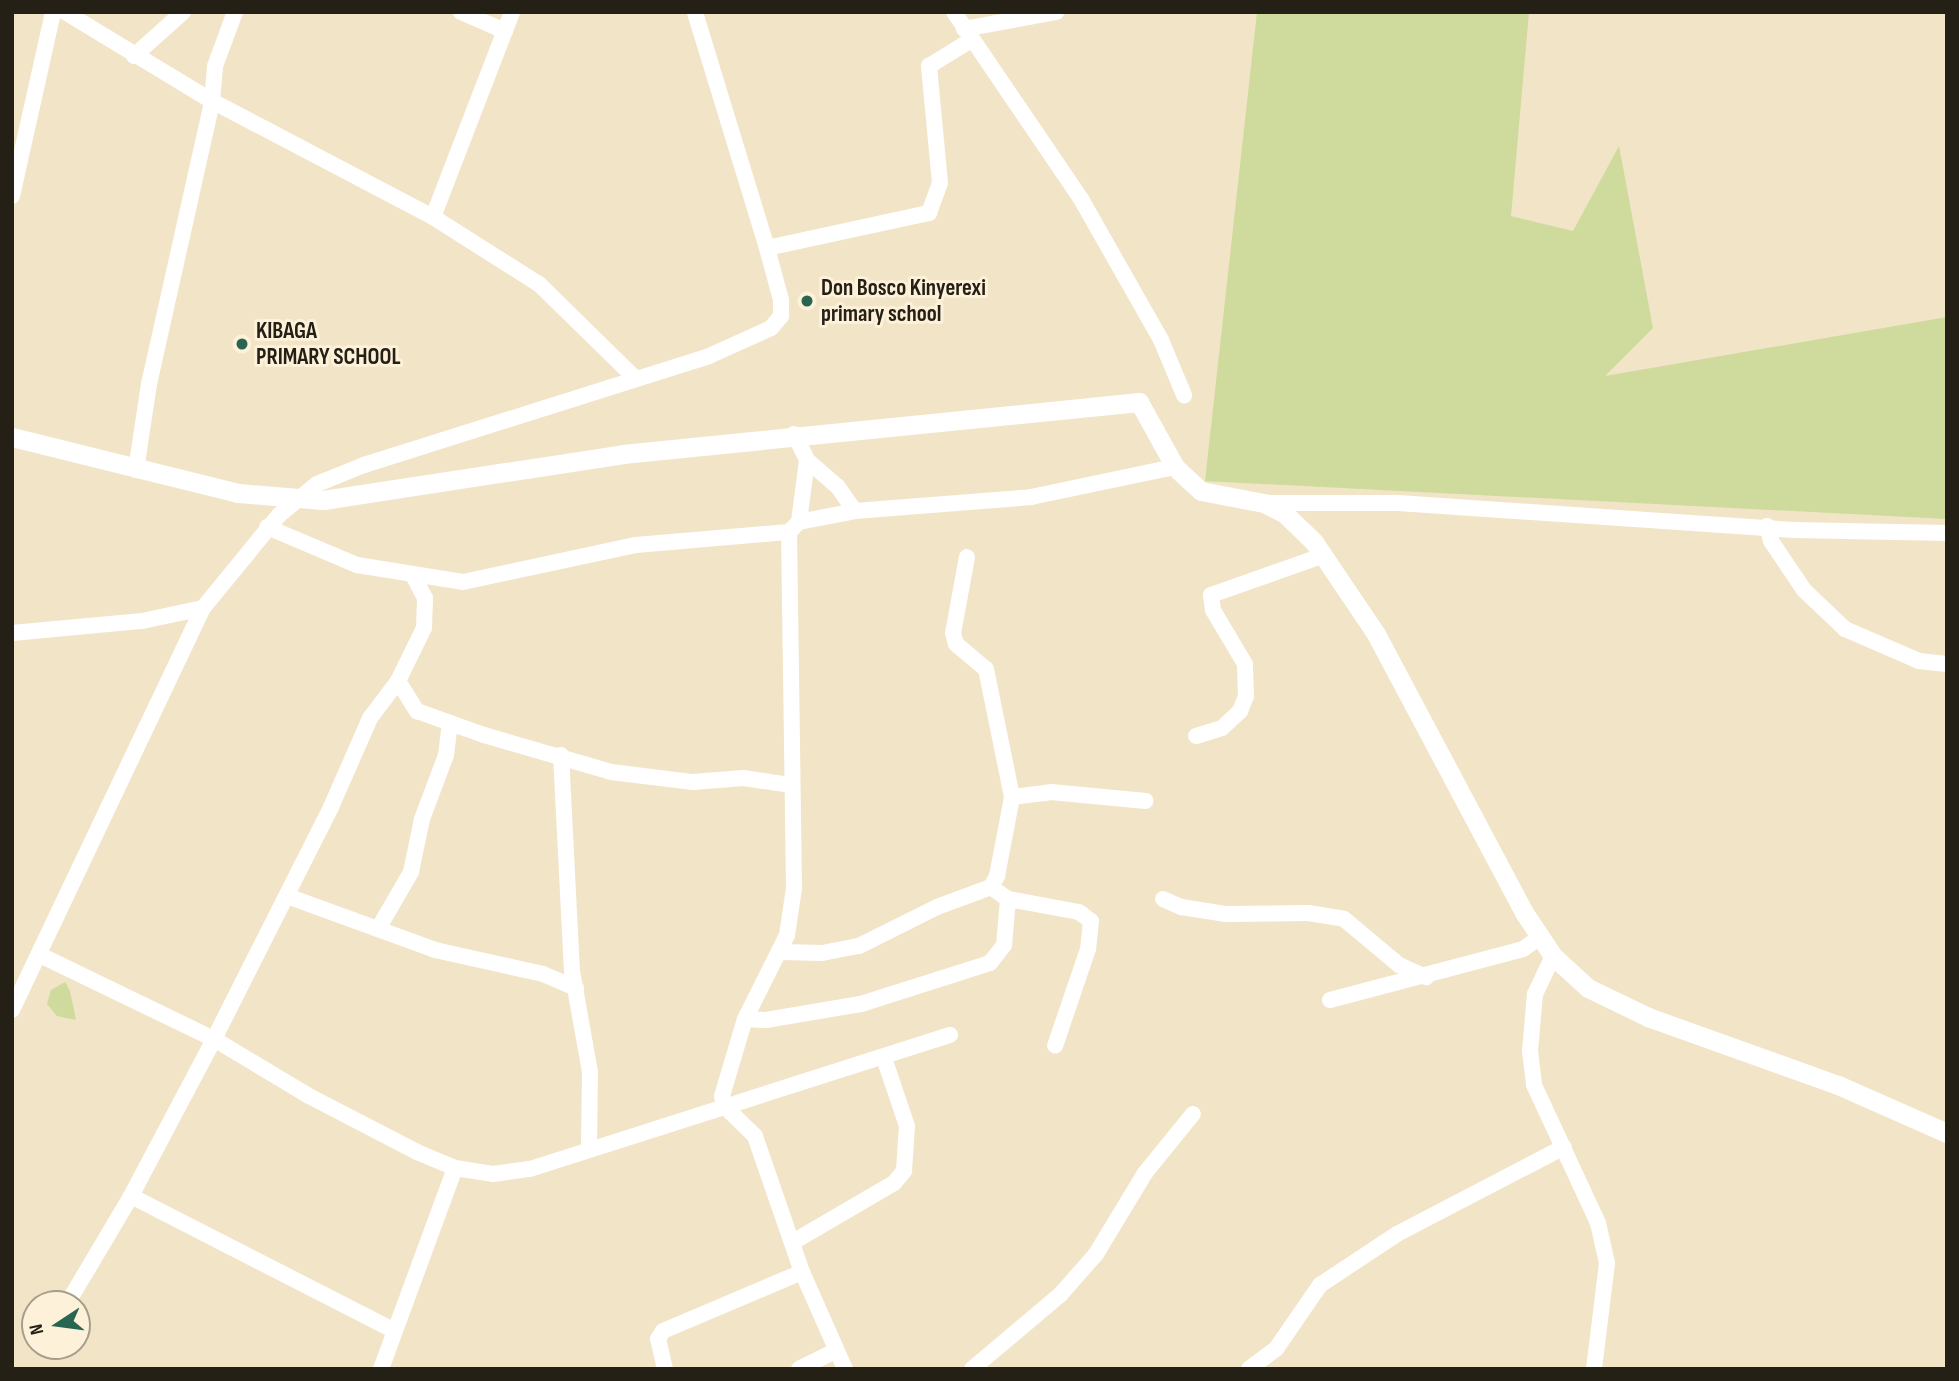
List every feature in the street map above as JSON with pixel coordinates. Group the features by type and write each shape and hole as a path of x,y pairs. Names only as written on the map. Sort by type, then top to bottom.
{"street":[{"path":"12,196 53,12"},
{"path":"65,12 212,101 433,217 540,285 634,377"},
{"path":"134,56 183,12"},
{"path":"136,470 149,384 212,101 215,66 235,12"},
{"path":"461,12 505,31"},
{"path":"433,217 512,12"},
{"path":"12,1010 42,956 203,608 267,527 298,499 317,484 364,465 634,377 709,356 771,328 782,308 767,248 695,12"},
{"path":"954,12 967,35 1081,199 1161,340 1184,395"},
{"path":"767,248 929,213 940,183 929,66 967,35 1056,12"},
{"path":"12,437 136,470 238,493 298,499 345,498 623,454 794,434 1135,401 1142,405 1175,467 1201,491 1264,503 1398,503 1767,526 1947,534"},
{"path":"794,434 807,460 838,487 855,511"},
{"path":"807,460 794,527 794,888 780,952 745,1019 724,1081 724,1106 755,1136 802,1272 845,1369"},
{"path":"267,527 357,565 463,582 636,545 794,527 855,511 1031,497 1175,467"},
{"path":"1264,503 1299,526 1376,634 1482,839 1553,956 1588,988 1648,1017 1838,1085 1947,1133"},
{"path":"1767,526 1772,541 1804,590 1845,629 1919,661 1947,664"},
{"path":"1196,736 1222,728 1240,711 1246,696 1245,664 1213,610 1211,595 1322,556"},
{"path":"780,952 822,953 859,946 937,906 991,887 997,876 1012,797 986,669 956,644 953,632 967,557"},
{"path":"75,1290 131,1196 215,1039 287,897 370,718 398,681 424,628 427,611 413,575"},
{"path":"12,633 142,621 203,608"},
{"path":"398,681 417,711 450,724 611,772 694,782 743,778 792,785"},
{"path":"378,929 411,872 422,819 446,755 450,724"},
{"path":"561,755 564,859 576,988 590,1072 589,1147"},
{"path":"1012,797 1051,792 1146,801"},
{"path":"991,887 1008,899 1079,912 1091,921 1088,950 1055,1046"},
{"path":"287,897 435,950 543,974 576,988"},
{"path":"745,1019 766,1020 839,1009 977,969 998,956 1004,945 1008,899"},
{"path":"1163,899 1181,907 1226,914 1308,913 1344,919 1399,965 1426,977"},
{"path":"1330,1000 1426,977 1523,949 1540,937"},
{"path":"42,956 215,1039 309,1096 455,1168 492,1174 530,1169 589,1147 884,1058 950,1035"},
{"path":"1553,956 1535,994 1530,1051 1534,1085 1598,1223 1607,1263 1594,1369"},
{"path":"793,1242 894,1183 904,1171 907,1126 884,1058"},
{"path":"972,1369 1060,1295 1096,1254 1145,1173 1192,1114"},
{"path":"1249,1369 1276,1349 1320,1285 1397,1234 1564,1147"},
{"path":"381,1369 393,1330 455,1168"},
{"path":"131,1196 393,1330"},
{"path":"665,1369 658,1339 663,1331 802,1272"},
{"path":"799,1369 835,1351"}],"green space":[{"path":"1257,12 1529,12 1511,216 1573,231 1619,146 1653,328 1605,376 1947,317 1947,519 1205,481"},
{"path":"65,982 70,991 76,1020 57,1016 47,1004 51,990"}],"place":[{"name":"Don Bosco Kinyerexi primary school","path":"807,301"},
{"name":"KIBAGA PRIMARY SCHOOL","path":"242,344"}]}
